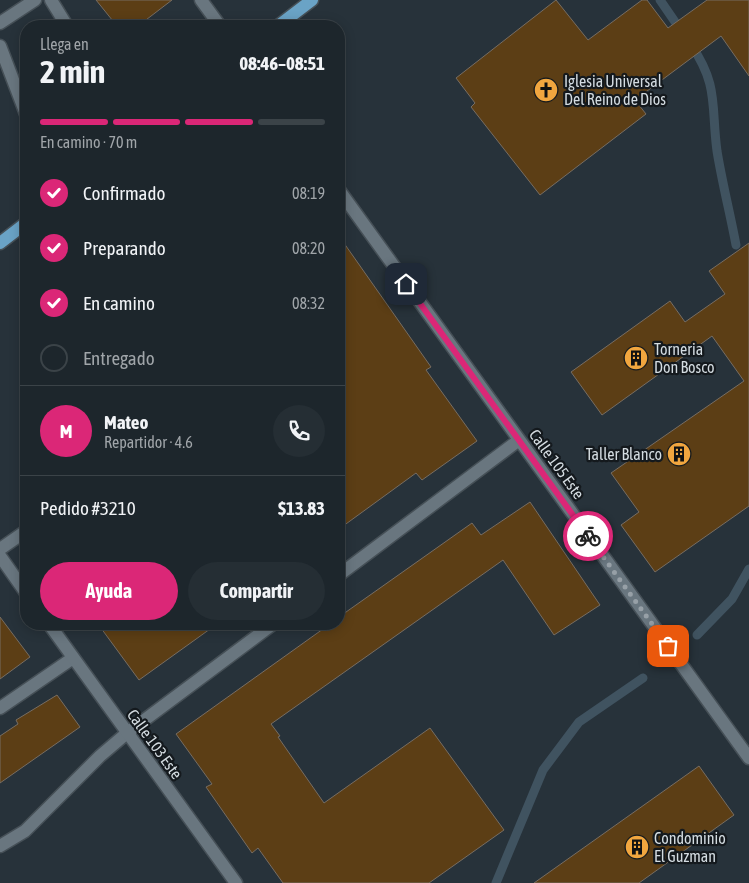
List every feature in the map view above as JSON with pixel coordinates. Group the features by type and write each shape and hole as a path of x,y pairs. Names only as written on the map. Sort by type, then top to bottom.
{"main road":[{"path":"286,20 312,0"},
{"path":"0,243 20,228"}],"street":[{"path":"0,23 35,0"},
{"path":"51,0 64,20"},
{"path":"201,0 216,20"},
{"path":"0,46 20,98"},
{"name":"Calle 105 Este","path":"345,198 749,758"},
{"path":"345,570 519,440"},
{"path":"0,549 20,535"},
{"path":"0,556 20,584"},
{"name":"Calle 103 Este","path":"53,630 236,883"},
{"path":"0,846 25,831 100,756 128,733 265,630"},
{"path":"0,708 74,658"}],"building":[{"path":"96,0 172,0 146,20 112,20"},
{"name":"Iglesia Universal Del Reino de Dios","path":"556,0 588,40 642,0 647,0 668,28 707,0 749,0 749,76 721,36 635,100 646,114 540,195 471,107 475,103 456,78"},
{"path":"749,243 749,506 655,572 621,525 639,512 611,473 744,381 712,336 602,415 571,372 670,301 685,322 725,294 709,271"},
{"path":"345,245 431,367 426,370 477,441 422,480 416,473 345,525"},
{"path":"530,502 600,605 554,635 503,560 271,724 324,803 430,728 504,830 429,883 283,883 258,848 252,853 206,787 212,784 176,734 322,630 345,630 345,613 472,523 481,535"},
{"path":"0,617 30,657 0,679"},
{"path":"102,630 209,630 139,680"},
{"path":"57,695 80,727 0,783 0,736 18,724 16,720"},
{"name":"Condominio El Guzman","path":"699,766 734,815 639,883 534,883"}],"waterway":[{"path":"660,0 682,32"},
{"path":"691,45 700,59 710,85 717,151 736,245"},
{"path":"697,635 732,599 749,569"},
{"path":"496,883 543,770 579,722 643,678"}],"way so far":[{"path":"588,536 668,646"}],"place":[{"name":"Iglesia Universal Del Reino de Dios","path":"546,90"},
{"name":"Torneria Don Bosco","path":"636,358"},
{"name":"Taller Blanco","path":"679,454"},
{"name":"Condominio El Guzman","path":"637,847"}],"route":[{"path":"406,284 588,536"}]}
